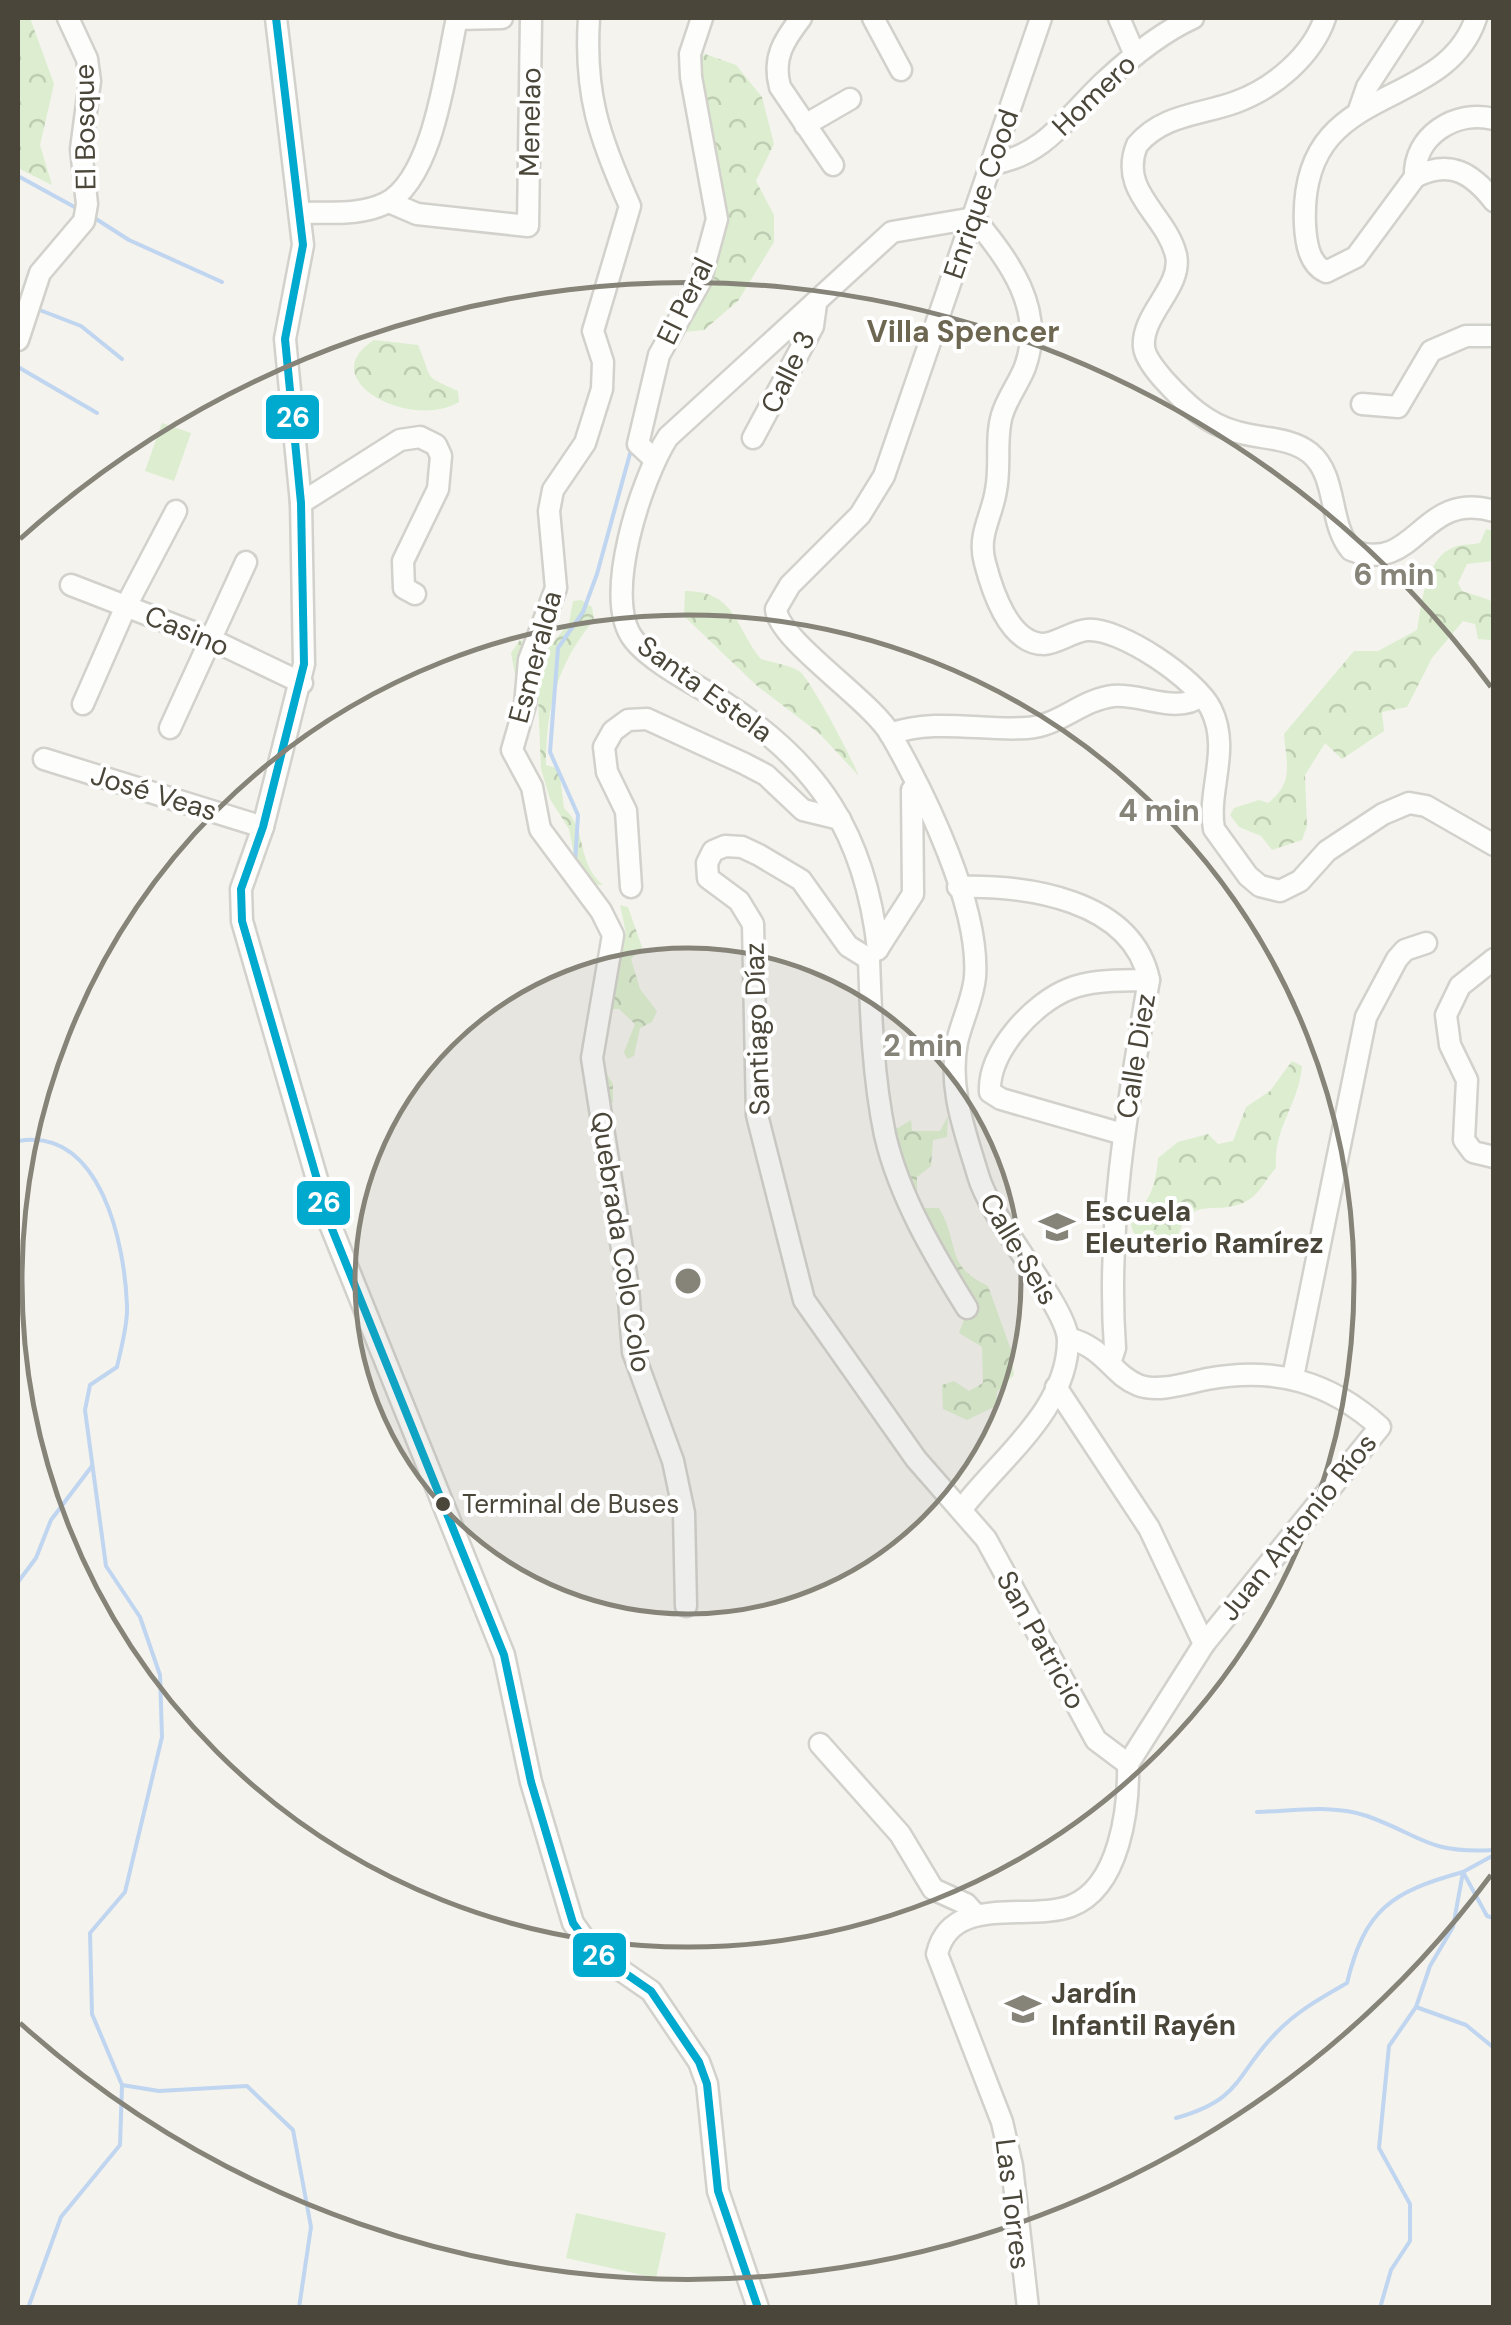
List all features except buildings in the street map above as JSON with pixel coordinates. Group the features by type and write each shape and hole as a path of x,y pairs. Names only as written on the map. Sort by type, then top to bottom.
{"street":[{"name":"El Bosque","path":"18,340 40,272 84,221 88,204 81,149 90,81 86,59 68,18"},
{"path":"276,18 303,245 284,338 301,502 302,683 263,828 241,889 242,922 330,1224 504,1655 531,1782 573,1923 594,1951 651,1991 700,2062 707,2084 718,2191 758,2308"},
{"path":"301,212 360,212 389,202 412,179 425,156 457,18 502,18"},
{"name":"Menelao","path":"389,202 416,214 528,226 532,18"},
{"name":"Esmeralda","path":"589,18 585,70 602,144 630,206 594,331 603,362 602,389 586,444 553,490 548,511 556,588 528,660 525,705 512,750 532,787 540,829 602,911 614,934"},
{"name":"El Peral","path":"654,460 638,444 659,356 700,282 717,219 691,77 690,54 702,18"},
{"path":"801,18 778,55 776,74 834,166"},
{"path":"873,18 902,70"},
{"path":"1119,18 1135,55"},
{"name":"Homero","path":"991,164 1013,161 1036,149 1135,55 1167,30 1193,18"},
{"path":"1325,18 1302,58 1272,84 1236,103 1165,123 1136,145 1132,178 1176,255 1175,274 1148,322 1144,351 1157,372 1203,418 1234,432 1279,439 1309,452 1325,475 1337,526 1350,550 1374,556 1394,552 1449,509 1479,506 1494,511"},
{"path":"1359,110 1368,87 1412,18"},
{"path":"1476,18 1470,34 1448,62 1359,110 1315,156 1308,169 1305,229 1317,268 1326,272 1340,269 1356,257 1415,177 1430,169 1455,169 1475,176 1494,201"},
{"name":"Enrique Cood","path":"890,734 876,714 785,630 776,609 790,585 860,515 884,476 1040,19"},
{"path":"805,125 850,99"},
{"path":"1415,177 1417,150 1434,132 1464,116 1494,119"},
{"path":"974,218 1025,293 1031,318 1025,367 1001,417 996,492 980,537 1000,606 1022,638 1044,644 1087,630 1112,632 1168,667 1201,696 1211,710 1220,739 1214,829 1260,886 1280,891 1290,888 1327,851 1383,814 1409,803 1426,806 1494,846"},
{"name":"Santa Estela","path":"966,1308 910,1204 886,1136 873,1044 874,954 862,862 840,819 801,761 746,716 634,642 622,619 625,561 654,460 668,437 892,232 974,218"},
{"name":"Calle 3","path":"753,438 812,326 816,304"},
{"path":"1362,404 1398,407 1431,350 1466,336 1494,336"},
{"path":"301,502 400,440 420,436 436,445 441,456 438,490 403,562 404,588 416,594"},
{"path":"83,704 126,606 176,511"},
{"path":"170,728 246,562"},
{"name":"Casino","path":"71,586 208,638 302,683"},
{"path":"890,734 937,725 1028,728 1049,724 1086,702 1107,697 1131,695 1176,705 1192,703 1201,696"},
{"path":"631,887 626,811 607,772 604,747 628,720 647,719 742,763 766,776 803,810 840,819"},
{"name":"Calle Seis","path":"890,734 958,887 975,976 958,1040 956,1096 982,1192 1054,1307 1068,1338 1056,1387 1046,1408 961,1510"},
{"name":"José Veas","path":"44,759 263,828"},
{"path":"874,954 913,894 912,779"},
{"name":"Santiago Díaz","path":"874,954 848,946 801,880 742,847 714,851 707,863 708,878 739,901 752,924 757,1115 804,1300 901,1438 961,1510"},
{"name":"Calle Diez","path":"958,887 1001,886 1082,906 1132,941 1148,980 1123,1134 1111,1264 1115,1348 1111,1360"},
{"name":"Quebrada Colo Colo","path":"614,934 592,1058 628,1287 633,1352 674,1461 684,1514 686,1606"},
{"path":"1293,1378 1366,1018 1397,959 1405,950 1426,943"},
{"path":"1494,959 1460,986 1446,1015 1450,1045 1467,1080 1464,1140 1474,1152 1494,1156"},
{"path":"1123,1134 990,1092 990,1077 1007,1043 1054,996 1092,983 1148,980"},
{"name":"Juan Antonio Ríos","path":"1068,1338 1100,1351 1138,1385 1215,1378 1293,1378 1332,1392 1380,1427 1204,1644 1128,1764"},
{"path":"1056,1387 1148,1528 1204,1644"},
{"name":"San Patricio","path":"961,1510 986,1539 1096,1740 1128,1764"},
{"path":"820,1744 900,1834 933,1889 966,1904 976,1914 1050,1912 1076,1904 1098,1884 1120,1840 1129,1808 1128,1764"},
{"name":"Las Torres","path":"976,1914 944,1937 937,1954 1002,2122 1012,2166 1028,2308"}],"green space":[{"path":"18,18 30,18 54,84 40,145 52,185 18,168"},
{"path":"705,54 736,65 762,97 774,144 756,181 774,215 774,242 738,301 704,330 676,333 718,200 722,175 705,130 692,66"},
{"path":"374,340 418,345 430,376 458,391 459,402 439,409 416,410 375,396 361,384 354,370 358,355"},
{"path":"162,423 191,433 174,481 145,471"},
{"path":"1486,529 1493,531 1493,561 1467,564 1458,583 1462,591 1490,600 1494,609 1491,640 1478,639 1475,624 1463,621 1432,658 1407,707 1382,712 1384,731 1342,759 1325,743 1305,775 1307,826 1302,840 1272,850 1261,836 1239,827 1230,815 1234,808 1259,800 1268,803 1282,787 1287,771 1284,734 1354,651 1378,651 1417,630 1423,594 1438,559 1457,546 1480,543"},
{"path":"685,591 715,597 725,604 761,659 799,671 830,719 858,775 820,734 756,685 684,616"},
{"path":"581,600 592,607 594,620 571,653 556,688 548,724 546,765 559,769 564,808 576,826 589,867 603,885 589,884 576,865 569,829 550,799 541,769 538,698 516,680 511,653 520,640 546,651 569,623 573,601"},
{"path":"620,905 628,907 642,947 631,959 640,989 657,1011 652,1022 640,1028 634,1056 627,1059 624,1052 635,1024 619,1009 606,1009 599,1062 613,1084 613,1102 602,1113 581,1045 607,960 626,933"},
{"path":"1292,1061 1302,1066 1300,1080 1278,1141 1276,1168 1250,1199 1194,1212 1186,1219 1174,1253 1159,1257 1133,1232 1130,1219 1151,1192 1158,1158 1178,1142 1208,1134 1218,1144 1233,1141 1246,1107 1270,1091"},
{"path":"878,1085 890,1095 888,1126 898,1128 911,1120 912,1131 940,1131 948,1116 947,1137 933,1140 931,1166 917,1177 917,1199 924,1208 939,1208 959,1262 988,1286 1011,1350 1014,1375 997,1392 996,1406 967,1420 943,1409 942,1385 954,1381 969,1391 983,1383 982,1347 959,1333 968,1309 904,1205"},
{"path":"576,2213 666,2233 656,2278 566,2258"}],"waterway":[{"path":"18,176 80,210"},
{"path":"93,217 129,240 222,282"},
{"path":"37,309 81,326 122,359"},
{"path":"18,367 97,413"},
{"name":"Quebrada Colo Colo","path":"575,863 578,815 550,752 558,648 583,612 631,450"},
{"path":"18,1141 46,1141 70,1152 103,1195 114,1223 125,1281 125,1329 117,1367 90,1385 85,1410 106,1566 140,1617 160,1675 162,1737 125,1892 90,1933 92,2014 122,2085 159,2091 247,2086 293,2130 311,2227 299,2308"},
{"path":"18,1582 36,1558 51,1520 92,1466"},
{"path":"1257,1812 1354,1812 1439,1846 1494,1850"},
{"path":"1380,2308 1391,2270 1410,2241 1410,2204 1379,2148 1389,2046 1416,2007 1430,1966 1453,1927 1463,1872 1494,1855"},
{"path":"1176,2118 1198,2111 1226,2094 1284,2025 1347,1983 1363,1937 1385,1907 1399,1896 1463,1872 1487,1916 1494,1918"},
{"path":"1416,2007 1466,2025 1494,2048"},
{"path":"28,2308 61,2217 120,2145 122,2085"}],"transit line":[{"name":"26","path":"276,18 303,245 285,339 301,503 304,664 263,827 241,889 242,921 330,1224 504,1655 531,1782 573,1923 593,1951 651,1991 699,2062 707,2084 718,2191 758,2308"}],"place":[{"name":"Escuela Eleuterio Ramírez","path":"1057,1227"},
{"name":"Terminal de Buses","path":"443,1504"},
{"name":"Jardín Infantil Rayén","path":"1023,2009"}],"district":[{"name":"Villa Spencer","path":"963,331"}]}
